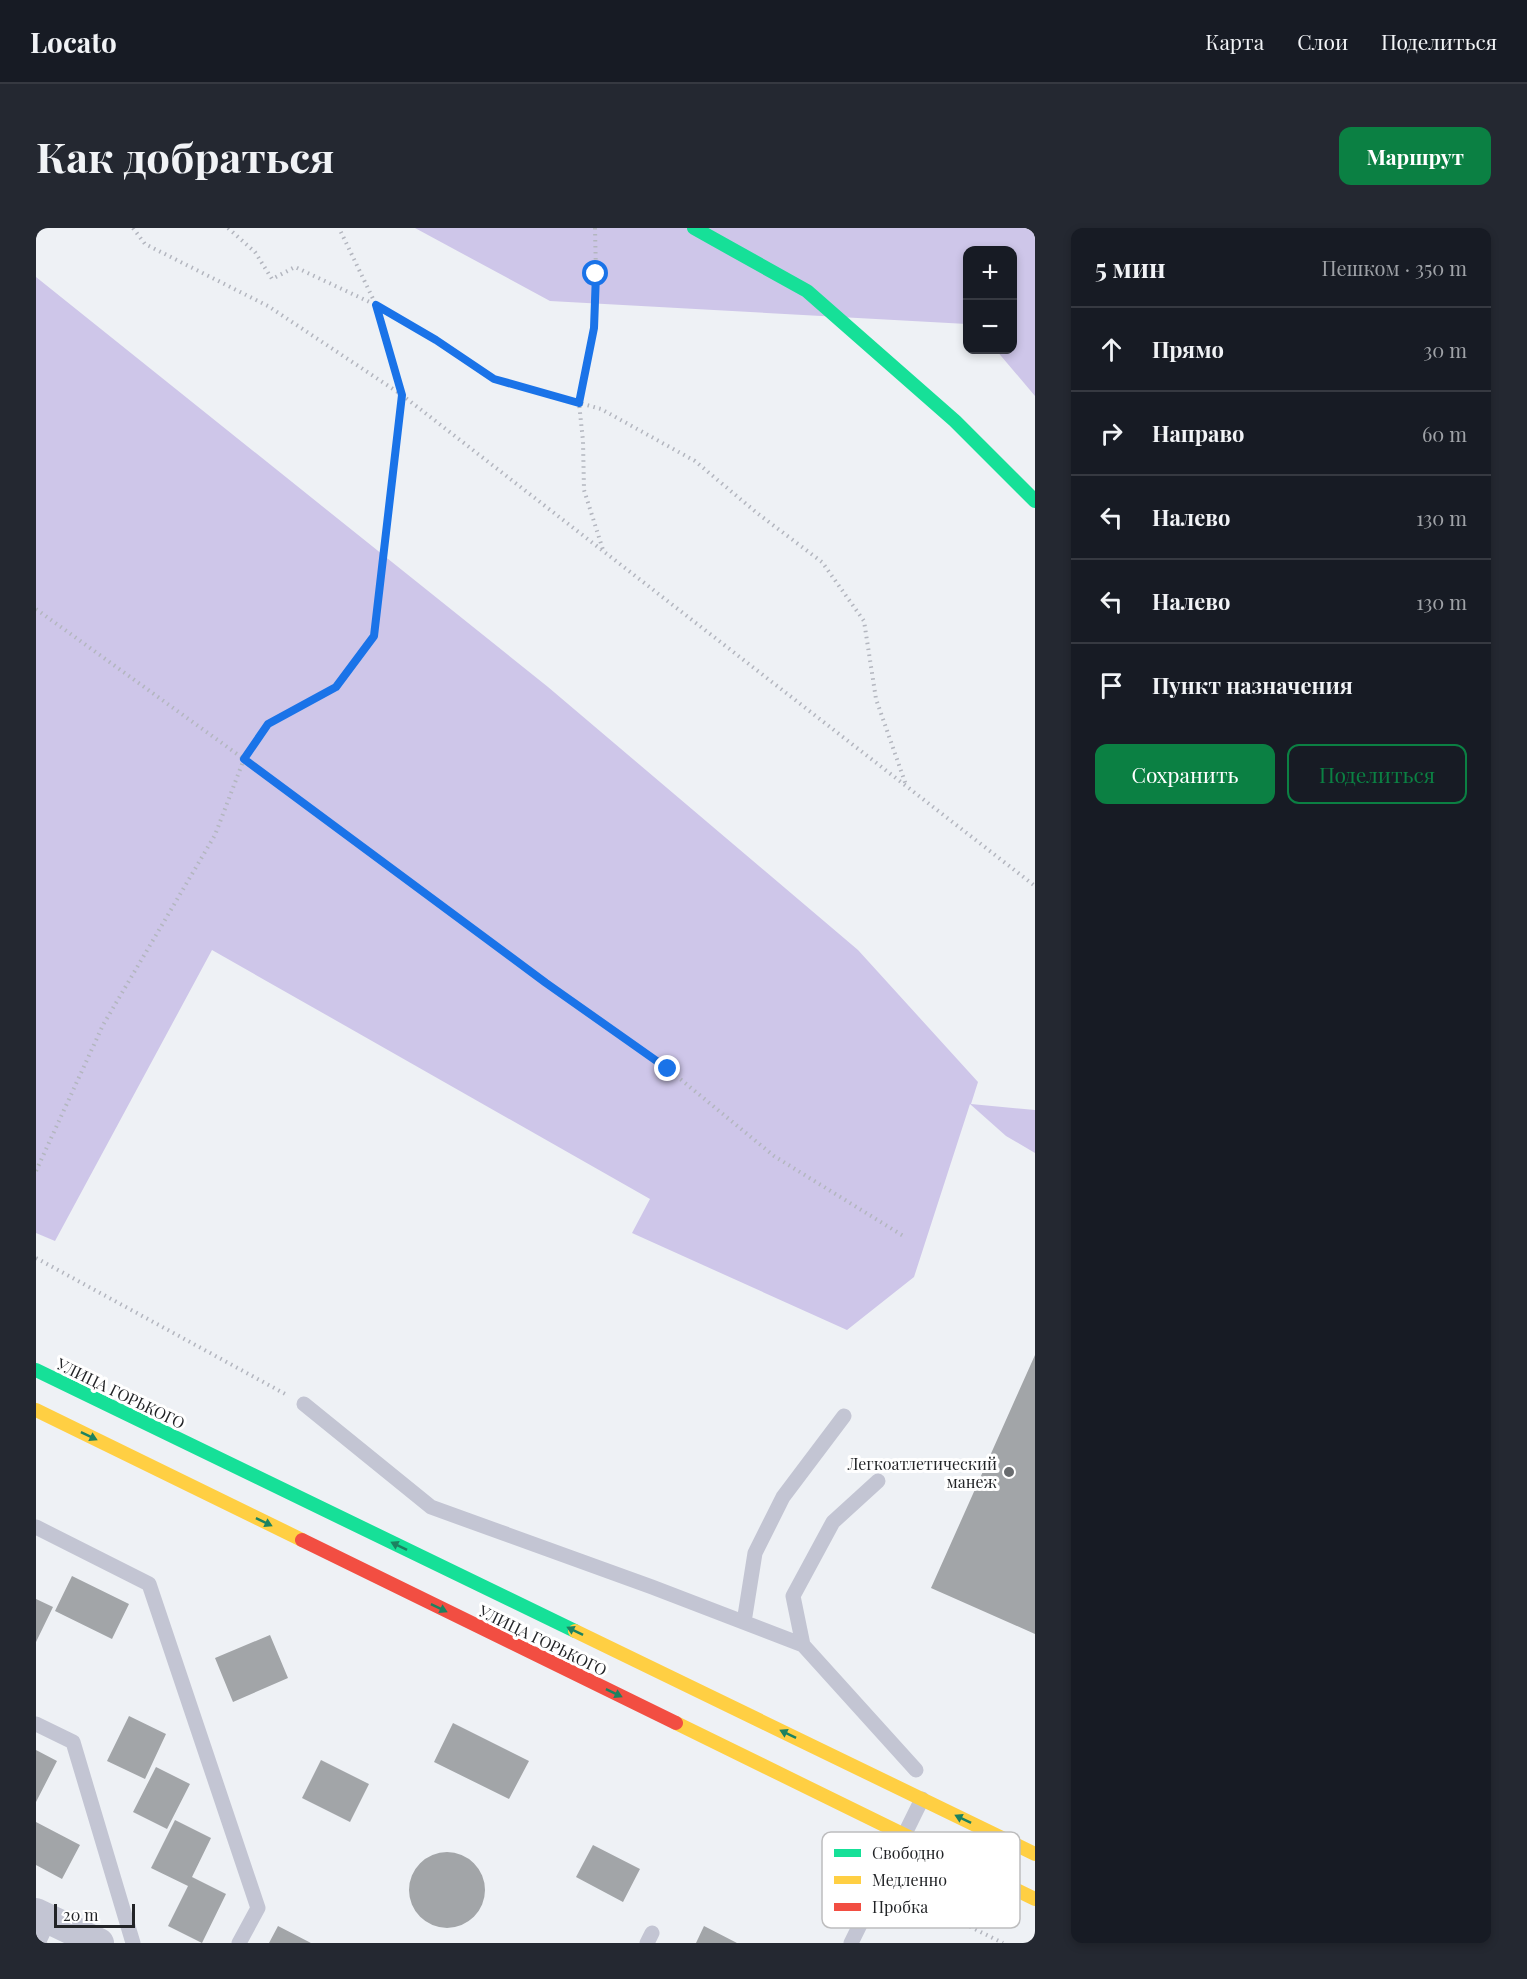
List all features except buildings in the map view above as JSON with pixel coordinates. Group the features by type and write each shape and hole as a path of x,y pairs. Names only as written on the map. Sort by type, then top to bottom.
{"main road":[{"path":"694,228 807,291 955,421 1035,501"},
{"name":"УЛИЦА ГОРЬКОГО","path":"36,1370 990,1832"},
{"name":"УЛИЦА ГОРЬКОГО","path":"36,1410 898,1832"},
{"name":"УЛИЦА ГОРЬКОГО","path":"1020,1847 1035,1854"},
{"name":"УЛИЦА ГОРЬКОГО","path":"1020,1892 1035,1899"}],"street":[{"path":"41,1925 99,1943"}],"lane":[{"path":"304,1404 431,1507 803,1645 916,1770"},
{"path":"744,1622 755,1553 783,1497 844,1416"},
{"path":"803,1645 793,1596 833,1522 878,1481"},
{"path":"36,1527 149,1584 258,1908 239,1943"},
{"path":"36,1724 73,1742 133,1943"},
{"path":"906,1832 922,1799"},
{"path":"851,1943 858,1928"}],"path":[{"path":"133,228 145,244 268,306 402,395 1035,886"},
{"path":"228,228 255,252 272,279 295,267 376,305 436,340 494,379 601,409 695,461 822,562 864,621 876,699 906,786"},
{"path":"36,1172 103,1025 214,836 244,759 268,724 336,687 374,636 402,395 376,305 339,228"},
{"path":"595,228 594,328 579,403 583,441 584,490 604,551"},
{"path":"36,609 244,759 546,983 668,1069 774,1156 905,1237"},
{"path":"36,1258 304,1404"},
{"path":"973,1928 1003,1943"}],"shaded area":[{"path":"415,228 1035,228 1035,396 999,354 1017,354 1017,246 963,246 963,324 550,301"},
{"path":"36,277 548,687 858,950 978,1082 971,1104 1035,1110 1035,1153 1006,1136 970,1104 914,1277 847,1330 632,1233 650,1199 212,950 55,1241 36,1233"}],"traffic: fast":[{"path":"694,228 807,291 955,421 1035,501"},
{"path":"36,1370 575,1631"}],"traffic: slow":[{"path":"36,1410 302,1540"},
{"path":"575,1631 990,1832"},
{"path":"676,1723 898,1832"},
{"path":"1020,1847 1035,1854"},
{"path":"1020,1892 1035,1899"}],"traffic: jam":[{"path":"302,1540 676,1723"}],"place":[{"name":"Легкоатлетический манеж","path":"1009,1472"}],"route":[{"path":"596,274 594,328 579,403 494,379 436,340 376,305 402,395 374,636 336,687 268,724 244,759 546,983 668,1069"}]}
